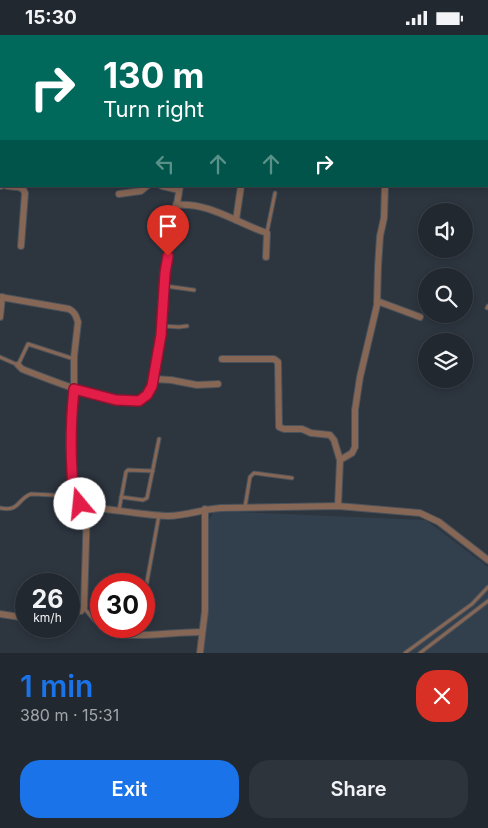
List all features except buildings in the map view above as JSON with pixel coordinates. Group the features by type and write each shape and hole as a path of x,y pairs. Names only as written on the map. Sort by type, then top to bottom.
{"street":[{"path":"16,187 25,191 21,246"},
{"path":"119,194 141,191 146,187"},
{"path":"236,219 242,187"},
{"path":"340,460 352,453 355,447 355,410 360,377 377,301 380,236 384,217 385,187"},
{"path":"18,365 22,369 74,389 116,400 139,401 147,395 154,379 162,325 165,273 180,188"},
{"path":"176,205 191,204 210,209 267,233 266,257"},
{"path":"0,317 1,297 74,311 78,322 74,359 70,444 74,496 80,504 87,507 159,515 182,515 205,509 338,506 420,513 439,522 488,560"},
{"path":"377,301 418,316"},
{"path":"222,359 274,359 278,362 279,427 330,435 334,440 340,460 338,506"},
{"path":"154,379 197,385 218,384"},
{"path":"80,611 84,607 87,507"},
{"path":"200,653 205,611 205,509"},
{"path":"0,614 15,616"},
{"path":"155,635 172,632 202,632"}],"lane":[{"path":"267,233 275,193"},
{"path":"164,286 194,290"},
{"path":"162,325 187,326"},
{"path":"0,357 18,365 28,344 74,359"},
{"path":"121,497 143,500 147,498 159,439"},
{"path":"119,510 126,472 128,470 153,471"},
{"path":"245,507 250,477 254,473 292,478"},
{"path":"0,508 14,508 26,496 31,494 74,496"},
{"path":"148,573 159,515"},
{"path":"405,653 472,604 488,587"},
{"path":"420,653 488,601"},
{"path":"84,607 90,615"}],"shaded area":[{"path":"214,511 426,520 488,567 488,653 204,653 209,520"}],"route":[{"path":"80,504 74,496 70,444 74,389 116,400 139,401 147,395 152,386 161,335 168,256"}]}
